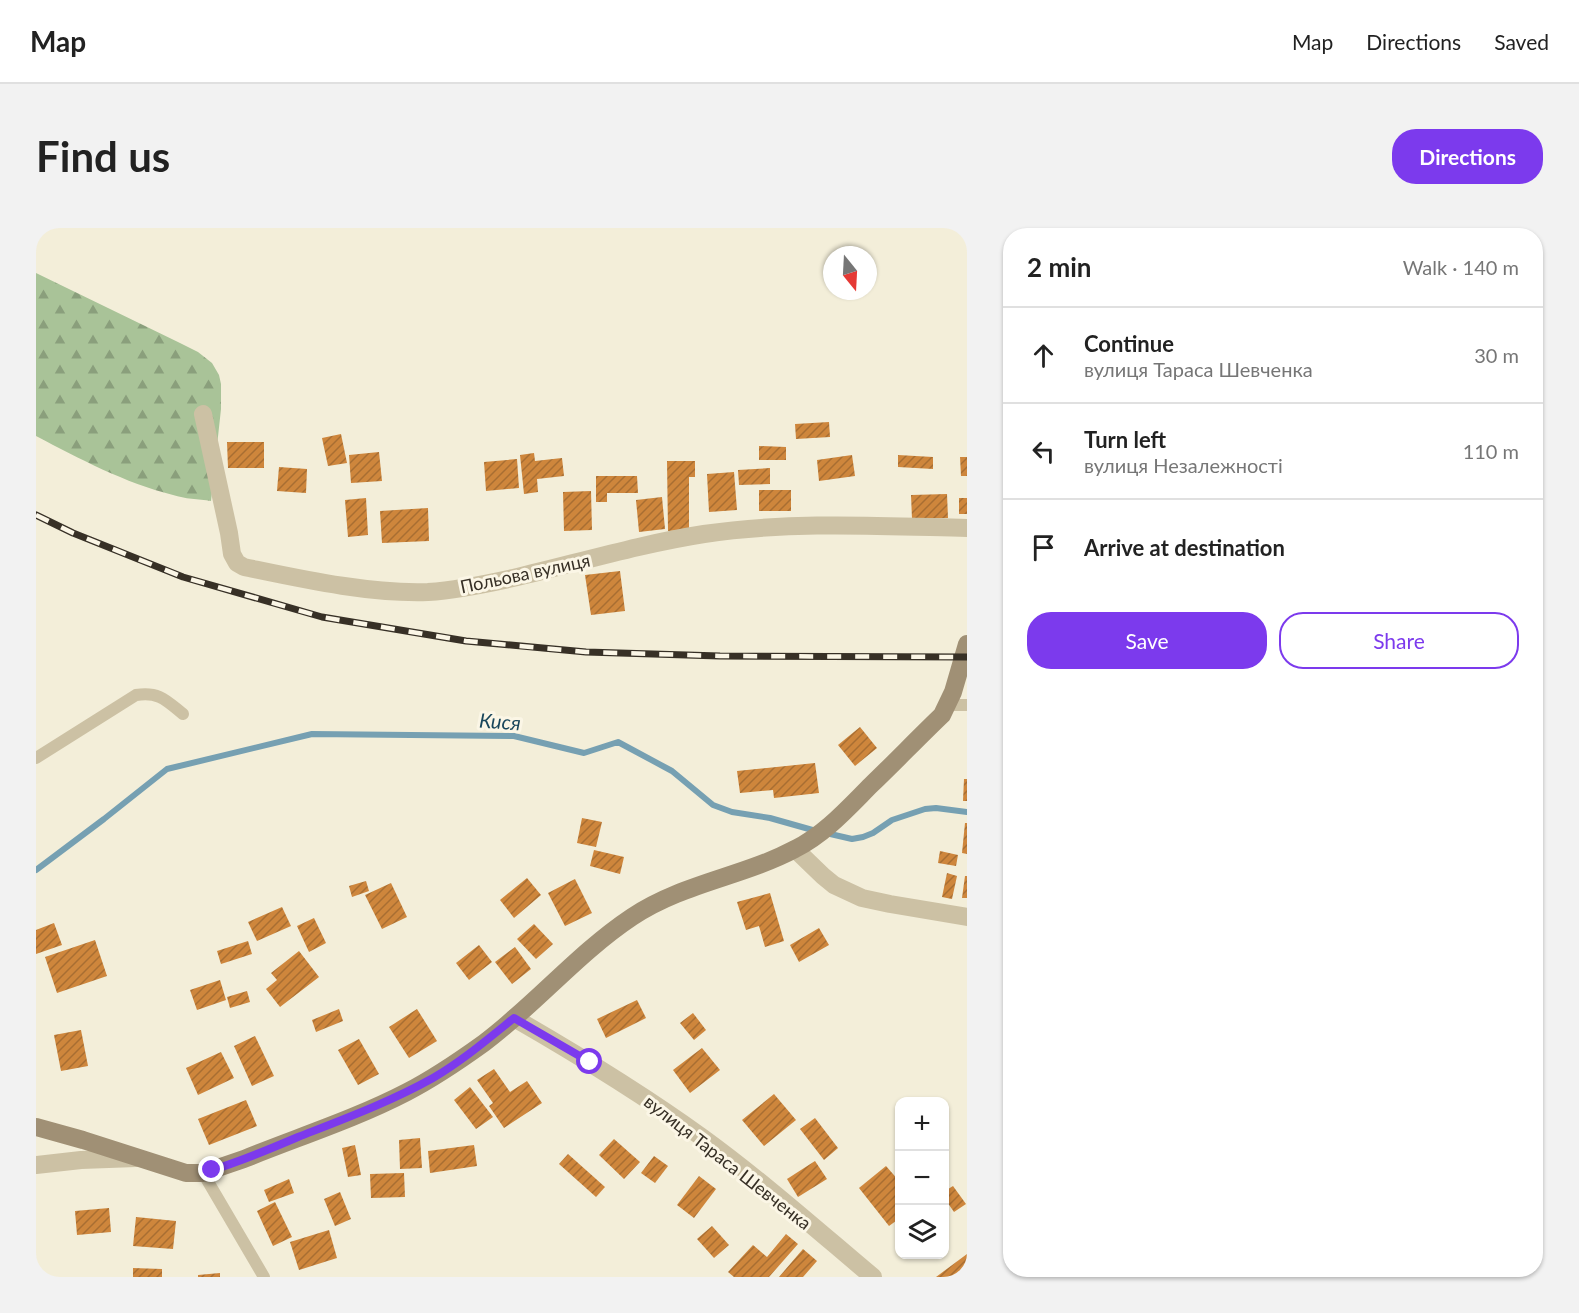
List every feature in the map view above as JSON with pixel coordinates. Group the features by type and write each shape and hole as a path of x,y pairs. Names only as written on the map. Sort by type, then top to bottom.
{"street":[{"name":"Польова вулиця","path":"203,414 235,561 244,567 336,585 413,592 446,590 508,579 670,540 738,530 808,526 967,528"},
{"path":"36,1127 180,1172 203,1173 244,1160 376,1107 407,1092 434,1077 485,1042 612,931 651,905 697,885 772,859 802,845 837,819 942,715 953,692 967,645"},
{"path":"802,845 824,876 834,885 862,898 967,917"},
{"name":"вулиця Тараса Шевченка","path":"514,1018 590,1062 705,1139 763,1184 873,1277"},
{"path":"36,1165 81,1160 138,1158"}],"lane":[{"path":"36,758 136,695 153,694 183,714"},
{"path":"947,705 967,705"},
{"path":"203,1173 264,1277"}],"green space":[{"path":"36,273 198,352 212,363 221,384 221,409 211,501 178,496 138,484 86,462 36,436"}],"building":[{"path":"829,422 830,437 796,439 795,424"},
{"path":"341,434 347,463 328,466 322,438"},
{"path":"227,442 264,442 264,468 228,468"},
{"path":"759,446 786,447 786,460 759,460"},
{"path":"379,452 382,481 351,483 349,455"},
{"path":"534,453 535,461 562,458 564,476 537,479 538,492 524,494 520,455"},
{"path":"852,455 855,476 819,481 817,460"},
{"path":"898,455 933,457 933,469 898,467"},
{"path":"960,457 967,457 967,476 961,476"},
{"path":"517,459 519,488 486,491 484,462"},
{"path":"667,461 695,461 695,477 689,477 689,530 668,531"},
{"path":"279,467 307,469 306,493 277,491"},
{"path":"770,468 770,484 739,485 738,470"},
{"path":"734,472 737,510 709,512 707,474"},
{"path":"596,476 637,476 638,493 607,493 607,502 596,502"},
{"path":"759,490 791,490 791,511 759,511"},
{"path":"591,491 592,530 564,531 563,492"},
{"path":"947,494 948,518 912,519 911,495"},
{"path":"662,497 665,529 639,532 636,500"},
{"path":"366,498 368,535 348,537 345,500"},
{"path":"959,498 967,498 967,514 959,514"},
{"path":"428,508 429,541 382,543 380,511"},
{"path":"620,571 625,611 591,615 585,575"},
{"path":"860,727 877,748 855,766 838,745"},
{"path":"815,763 819,793 774,798 773,790 740,793 737,771"},
{"path":"964,779 967,779 967,801 963,801"},
{"path":"582,818 602,822 596,847 577,843"},
{"path":"965,823 967,823 967,854 962,853"},
{"path":"594,850 624,857 620,874 590,866"},
{"path":"940,851 958,855 956,866 938,863"},
{"path":"947,873 957,876 952,899 942,897"},
{"path":"965,876 967,876 967,898 962,898"},
{"path":"527,878 541,895 514,918 500,900"},
{"path":"575,879 592,913 565,926 548,893"},
{"path":"366,881 369,891 352,897 349,886"},
{"path":"391,883 407,917 382,929 365,895"},
{"path":"770,893 784,941 765,947 759,926 746,930 737,902"},
{"path":"282,907 291,926 257,941 248,922"},
{"path":"314,918 326,943 309,952 297,926"},
{"path":"54,923 62,945 36,954 36,930"},
{"path":"534,924 553,944 536,959 517,939"},
{"path":"819,928 829,945 799,962 790,945"},
{"path":"95,940 107,976 57,993 45,957"},
{"path":"248,941 252,954 221,964 217,951"},
{"path":"479,945 492,962 469,980 456,963"},
{"path":"515,947 531,969 512,984 495,962"},
{"path":"299,951 319,977 280,1007 266,989 277,980 271,973"},
{"path":"220,980 226,1000 197,1010 190,990"},
{"path":"247,991 250,1002 230,1008 227,997"},
{"path":"637,1000 646,1018 606,1038 597,1019"},
{"path":"339,1009 343,1021 316,1032 312,1020"},
{"path":"417,1009 437,1041 409,1058 389,1027"},
{"path":"693,1013 706,1030 694,1040 680,1023"},
{"path":"81,1030 88,1066 61,1071 54,1035"},
{"path":"255,1036 274,1076 252,1086 234,1046"},
{"path":"359,1039 379,1074 358,1085 338,1050"},
{"path":"702,1048 720,1070 690,1093 673,1070"},
{"path":"221,1052 234,1078 198,1095 186,1068"},
{"path":"494,1069 510,1092 527,1081 542,1103 504,1128 489,1106 493,1103 477,1080"},
{"path":"470,1087 493,1117 476,1129 454,1100"},
{"path":"774,1094 796,1120 764,1146 742,1120"},
{"path":"246,1100 257,1126 209,1145 198,1119"},
{"path":"815,1118 838,1148 824,1160 800,1129"},
{"path":"420,1138 422,1168 400,1169 399,1140"},
{"path":"614,1139 640,1162 624,1179 599,1155"},
{"path":"355,1145 361,1175 348,1177 342,1148"},
{"path":"474,1145 477,1166 430,1173 428,1151"},
{"path":"568,1154 605,1187 596,1197 559,1164"},
{"path":"654,1156 668,1166 655,1183 641,1173"},
{"path":"815,1161 827,1179 798,1197 787,1179"},
{"path":"886,1166 895,1176 895,1222 889,1226 859,1188"},
{"path":"404,1173 405,1197 371,1198 370,1174"},
{"path":"699,1176 716,1189 694,1218 677,1205"},
{"path":"289,1179 294,1193 269,1202 264,1190"},
{"path":"953,1186 966,1204 954,1212 949,1205 949,1188"},
{"path":"340,1192 351,1219 335,1226 324,1199"},
{"path":"275,1202 292,1237 273,1246 257,1211"},
{"path":"109,1208 111,1232 77,1235 75,1211"},
{"path":"136,1217 176,1221 173,1249 133,1246"},
{"path":"712,1226 729,1245 714,1258 697,1239"},
{"path":"329,1230 337,1258 299,1270 290,1242"},
{"path":"786,1234 798,1244 769,1277 734,1277 728,1272 753,1245 767,1257"},
{"path":"803,1249 817,1261 803,1277 779,1277"},
{"path":"967,1254 967,1277 936,1277"},
{"path":"133,1268 162,1269 162,1277 133,1277"},
{"path":"220,1273 220,1277 198,1277 198,1275"}],"waterway":[{"name":"Кися","path":"36,870 167,769 312,734 514,736 584,753 618,742 672,771 713,805 732,812 770,818 816,831"},
{"name":"Кися","path":"826,833 852,839 873,833 892,820 925,809 967,812"}],"railway":[{"path":"36,515 73,533 183,577 322,617 466,641 586,652 720,656 967,657"}],"route":[{"path":"212,1170 244,1160 376,1107 407,1092 460,1060 514,1018 590,1062"}]}
